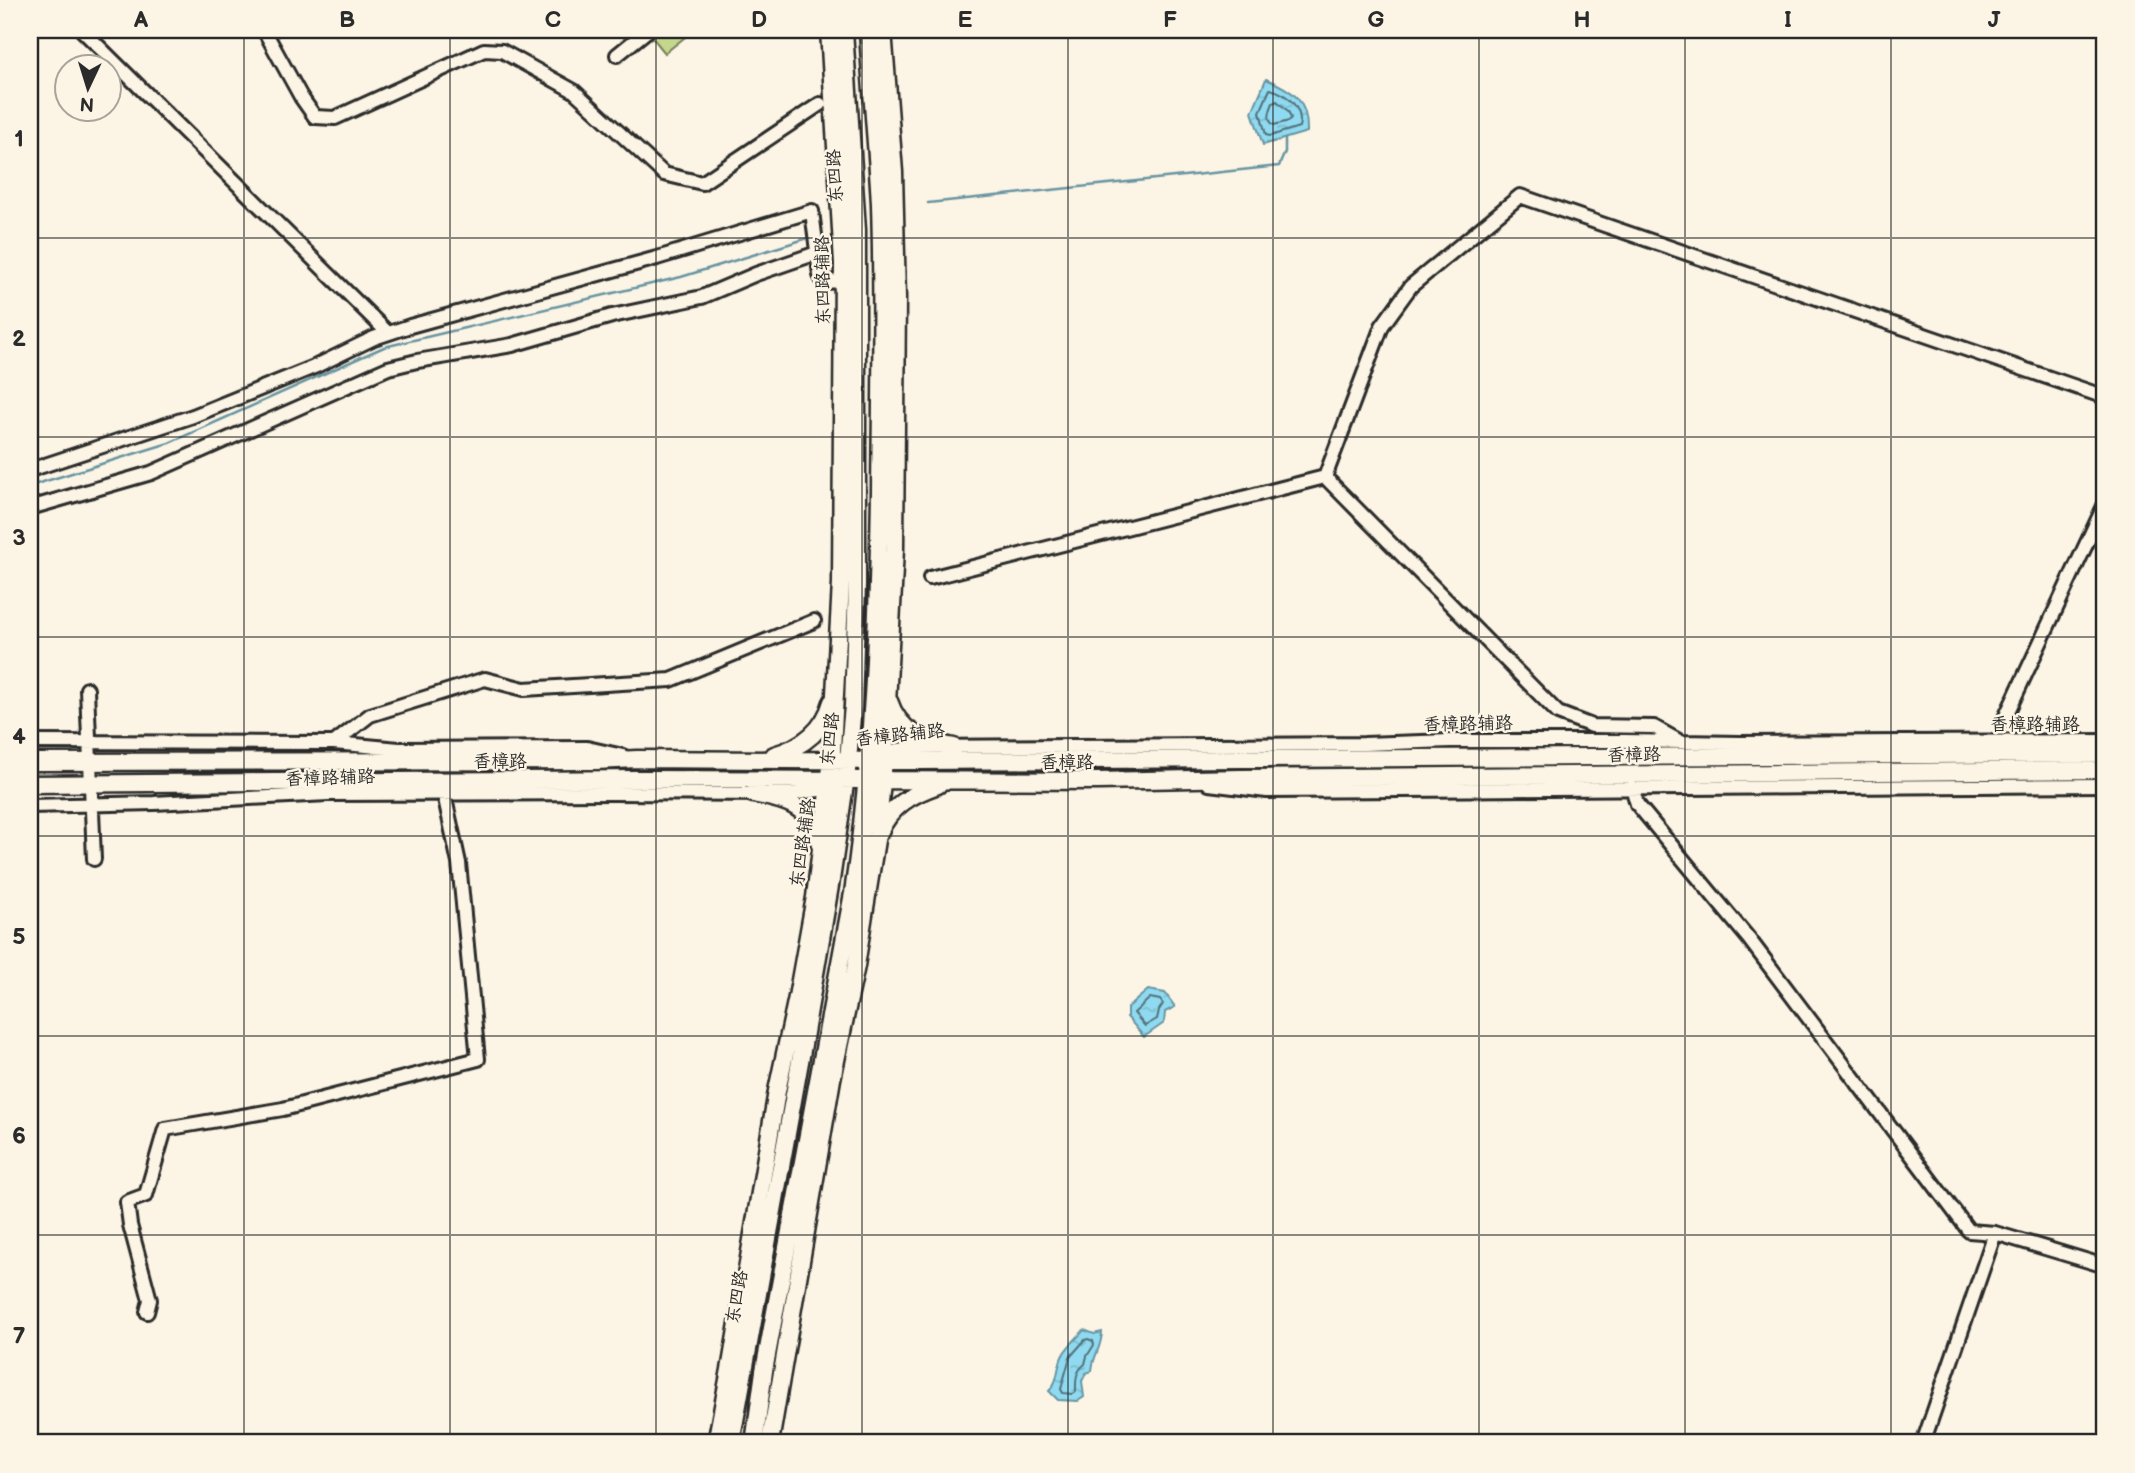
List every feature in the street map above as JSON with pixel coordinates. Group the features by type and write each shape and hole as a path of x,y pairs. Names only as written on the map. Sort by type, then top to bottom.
{"main road":[{"name":"东四路辅路","path":"828,30 840,193 843,281 841,587 836,686 843,759"},
{"name":"东四路","path":"731,1443 825,914 837,784 853,706 857,629 857,230 845,30"},
{"path":"867,30 880,240 877,757"},
{"path":"754,1443 764,1371 888,695 894,568 896,223 883,30"},
{"path":"841,587 856,542"},
{"path":"877,616 894,568"},
{"path":"876,642 894,714 909,732 928,741 954,747"},
{"path":"752,759 785,752 805,742 827,715 836,686"},
{"path":"1740,743 1794,755"},
{"name":"香樟路","path":"30,762 2105,754"},
{"name":"香樟路","path":"30,784 484,780 837,784 872,781 2105,770"},
{"path":"872,781 875,849"},
{"path":"770,1443 832,1079 875,849 884,822 898,805 917,793 954,781"},
{"name":"东四路辅路","path":"716,1443 777,1090 800,984 822,851 837,784"},
{"path":"753,794 794,805 805,813 817,831 822,851 825,914"},
{"path":"791,1022 816,968"},
{"path":"827,1031 853,977"}],"street":[{"path":"82,30 388,333"},
{"path":"264,30 315,117 335,118 484,50 502,51 574,91 664,173 702,183 820,104"},
{"path":"617,55 648,30"},
{"path":"1325,477 1382,326 1411,286 1520,196 2105,397"},
{"path":"30,470 205,411 314,367 388,333 657,258 812,211 820,275 824,282 843,281"},
{"path":"30,508 151,473 388,368 417,360 512,345 612,316 702,297 756,274 817,253"},
{"path":"930,578 1325,477"},
{"path":"1325,477 1558,713 1592,726 1654,727 1682,742"},
{"path":"2004,720 2105,504"},
{"path":"334,743 370,715 485,678 524,689 671,680 814,621"},
{"path":"88,689 94,859"},
{"name":"香樟路辅路","path":"877,757 918,747 1450,741 2105,741"},
{"name":"香樟路","path":"30,742 334,743 399,749 587,748 637,759"},
{"path":"1188,780 1267,791 2105,785"},
{"name":"香樟路辅路","path":"30,806 328,794 793,794 837,784"},
{"path":"1632,787 1637,804 1749,939 1969,1231 1995,1233 2103,1263"},
{"path":"147,1312 149,1300 130,1225 127,1202 146,1195 165,1129 283,1109 478,1059 459,863 444,794"},
{"path":"1923,1443 1995,1233"}],"green space":[{"path":"660,30 694,30 665,53 652,37"}],"water":[{"path":"1266,79 1284,87 1302,104 1307,132 1263,145 1252,112"},
{"path":"1148,990 1165,993 1175,1007 1165,1012 1164,1023 1144,1037 1127,1017 1127,1008"},
{"path":"1084,1330 1094,1334 1102,1332 1092,1371 1086,1373 1082,1381 1084,1397 1078,1401 1058,1400 1049,1391 1055,1382 1064,1353"}],"waterway":[{"path":"928,203 1279,166 1285,152 1285,139"},
{"path":"30,486 169,443 384,347 681,277 805,239"}]}
